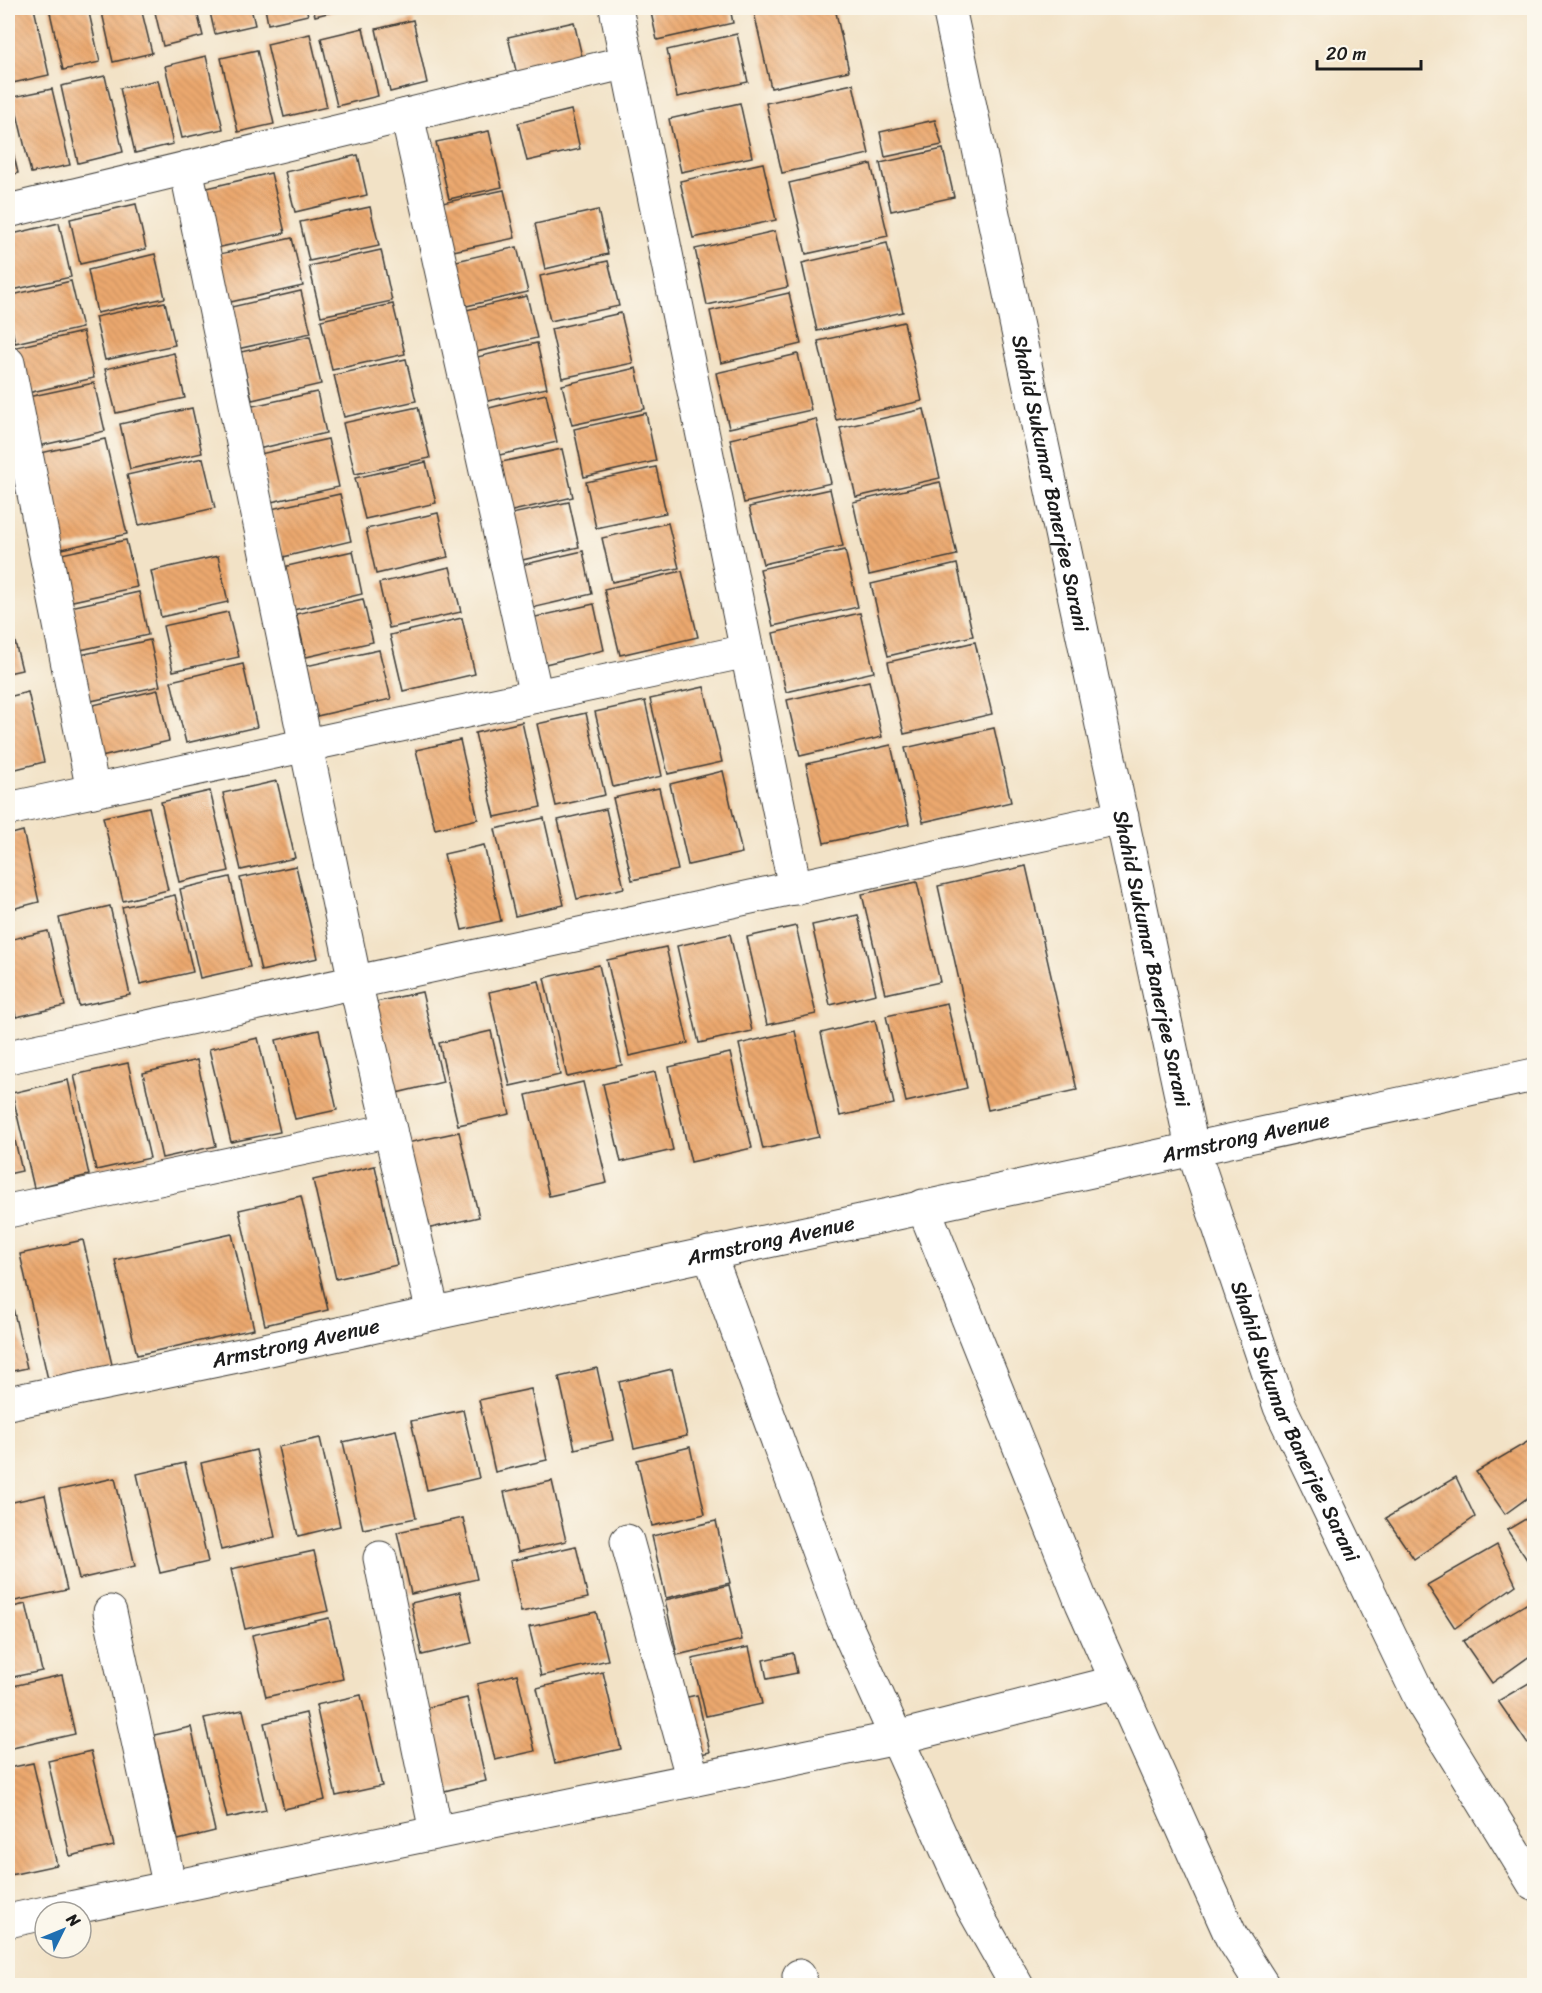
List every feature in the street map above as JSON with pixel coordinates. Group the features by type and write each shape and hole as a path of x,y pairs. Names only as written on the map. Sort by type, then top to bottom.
{"street":[{"path":"616,8 795,888"},
{"name":"Shahid Sukumar Banerjee Sarani","path":"949,8 1192,1147 1280,1407 1422,1702 1534,1884"},
{"path":"8,211 627,62"},
{"path":"407,115 536,696"},
{"path":"186,168 355,982 433,1313"},
{"path":"8,363 93,791"},
{"path":"8,809 747,651"},
{"path":"8,1057 1122,818"},
{"name":"Armstrong Avenue","path":"8,1403 1534,1075"},
{"path":"8,1211 390,1130"},
{"path":"923,1206 1082,1603 1231,1936 1263,1986"},
{"path":"709,1252 843,1619 973,1908 1017,1986"},
{"path":"627,1541 693,1780"},
{"path":"380,1558 436,1833"},
{"path":"110,1612 170,1888"},
{"path":"93,1904 897,1738 1117,1682"},
{"path":"8,1921 33,1916"}],"building":[{"path":"8,8 34,8 49,75 8,84"},
{"path":"49,8 88,8 100,62 63,70"},
{"path":"101,8 141,8 152,53 113,62"},
{"path":"154,8 196,8 203,36 163,46"},
{"path":"209,8 251,8 255,25 215,34"},
{"path":"265,8 306,8 308,15 268,24"},
{"path":"313,8 348,8 315,16"},
{"path":"650,8 730,8 733,23 657,40"},
{"path":"753,8 835,8 849,71 771,88"},
{"path":"413,20 427,83 390,92 376,29"},
{"path":"574,22 583,61 517,75 508,37"},
{"path":"363,28 378,96 337,106 321,38"},
{"path":"310,34 327,107 284,117 267,44"},
{"path":"737,34 748,82 677,97 667,50"},
{"path":"257,50 274,124 238,132 221,58"},
{"path":"206,56 223,129 182,138 165,66"},
{"path":"105,76 123,152 78,163 61,86"},
{"path":"158,80 173,144 135,153 120,88"},
{"path":"853,84 869,154 782,173 766,103"},
{"path":"52,89 70,165 31,173 13,97"},
{"path":"740,103 752,157 681,172 669,119"},
{"path":"571,110 580,149 527,161 518,123"},
{"path":"935,120 942,145 885,157 880,132"},
{"path":"8,131 18,173 8,176"},
{"path":"489,131 502,187 449,199 436,142"},
{"path":"943,149 954,197 891,211 880,163"},
{"path":"358,155 367,195 295,212 285,172"},
{"path":"763,163 776,220 693,238 680,181"},
{"path":"871,164 888,236 806,254 789,183"},
{"path":"271,173 285,233 216,248 203,189"},
{"path":"504,190 515,238 453,251 442,203"},
{"path":"136,204 146,249 80,264 70,219"},
{"path":"370,207 379,246 309,261 300,222"},
{"path":"598,210 608,254 545,269 535,224"},
{"path":"59,223 71,277 8,291 8,235"},
{"path":"775,231 788,287 707,305 695,249"},
{"path":"292,238 303,286 226,303 215,255"},
{"path":"887,243 903,312 817,331 802,263"},
{"path":"517,247 528,292 462,307 452,262"},
{"path":"381,250 392,301 321,316 309,266"},
{"path":"155,254 165,298 97,313 88,270"},
{"path":"608,261 619,306 550,321 540,276"},
{"path":"71,281 82,328 15,343 8,310 8,296"},
{"path":"301,291 311,333 237,349 227,308"},
{"path":"789,293 801,344 721,363 710,311"},
{"path":"527,296 537,338 472,353 462,311"},
{"path":"165,302 175,345 105,360 95,317"},
{"path":"393,304 405,354 332,370 321,320"},
{"path":"621,313 633,363 562,378 551,329"},
{"path":"904,322 922,401 836,420 818,341"},
{"path":"83,332 94,378 23,394 12,348"},
{"path":"310,336 321,384 252,400 241,352"},
{"path":"537,343 547,388 483,402 473,358"},
{"path":"174,353 185,398 116,413 105,369"},
{"path":"798,354 811,410 729,428 716,373"},
{"path":"406,359 416,401 344,417 334,375"},
{"path":"636,368 645,409 572,425 562,385"},
{"path":"94,383 105,431 34,447 23,398"},
{"path":"317,392 326,433 258,449 248,407"},
{"path":"546,394 557,442 495,456 485,409"},
{"path":"418,407 430,458 355,474 343,423"},
{"path":"192,408 202,453 130,469 120,424"},
{"path":"924,409 940,478 856,497 840,428"},
{"path":"646,413 656,461 584,477 574,429"},
{"path":"816,419 831,483 744,503 730,439"},
{"path":"105,439 127,534 58,550 36,454"},
{"path":"328,439 339,487 271,502 260,454"},
{"path":"562,449 573,497 508,512 497,463"},
{"path":"203,458 215,508 139,525 127,475"},
{"path":"426,462 436,503 365,519 355,478"},
{"path":"656,467 666,513 596,528 586,482"},
{"path":"940,482 957,555 869,575 853,502"},
{"path":"830,489 843,546 763,564 749,507"},
{"path":"340,494 351,541 283,557 271,509"},
{"path":"569,502 579,547 518,561 507,515"},
{"path":"438,513 448,557 376,574 366,529"},
{"path":"668,523 679,568 612,582 602,538"},
{"path":"126,540 137,587 68,602 57,555"},
{"path":"845,550 858,607 773,626 760,569"},
{"path":"353,551 362,594 293,610 283,567"},
{"path":"583,551 592,594 527,609 517,566"},
{"path":"218,556 228,602 161,617 151,571"},
{"path":"957,564 973,636 888,656 871,584"},
{"path":"450,567 461,612 389,628 379,583"},
{"path":"682,571 698,637 620,655 604,589"},
{"path":"139,592 148,635 76,651 66,608"},
{"path":"363,599 373,642 306,657 296,614"},
{"path":"594,604 604,650 541,665 531,618"},
{"path":"228,612 239,657 173,671 163,626"},
{"path":"860,613 874,672 786,692 773,633"},
{"path":"8,614 22,670 8,673"},
{"path":"462,618 475,674 403,691 390,635"},
{"path":"150,640 160,686 91,701 80,655"},
{"path":"975,642 992,714 904,734 888,662"},
{"path":"379,650 391,699 317,716 306,666"},
{"path":"243,664 257,727 186,743 171,681"},
{"path":"869,681 882,737 800,756 787,700"},
{"path":"704,687 722,762 668,774 650,699"},
{"path":"158,690 169,741 101,757 89,706"},
{"path":"28,692 44,762 8,771 8,697"},
{"path":"645,701 662,776 613,787 595,712"},
{"path":"586,713 605,795 556,806 537,724"},
{"path":"522,722 541,807 495,817 475,733"},
{"path":"994,728 1011,802 923,822 905,748"},
{"path":"460,740 478,819 435,829 416,750"},
{"path":"891,745 909,824 824,843 806,764"},
{"path":"723,771 742,853 688,865 670,784"},
{"path":"277,781 295,858 241,870 223,793"},
{"path":"659,788 678,870 632,880 613,798"},
{"path":"210,791 229,871 179,882 161,802"},
{"path":"149,807 168,890 123,901 103,817"},
{"path":"606,809 624,888 577,899 558,820"},
{"path":"544,818 564,905 515,916 495,829"},
{"path":"23,831 39,902 8,910 8,835"},
{"path":"484,845 501,921 462,930 444,854"},
{"path":"296,866 318,958 261,971 240,878"},
{"path":"1026,866 1077,1090 988,1110 938,886"},
{"path":"230,877 250,967 200,978 180,889"},
{"path":"917,882 940,982 885,994 862,894"},
{"path":"175,895 193,972 140,984 122,907"},
{"path":"110,906 130,995 79,1006 59,918"},
{"path":"858,915 876,994 830,1005 812,925"},
{"path":"796,926 816,1014 767,1025 747,937"},
{"path":"48,931 65,1006 16,1017 8,981 8,940"},
{"path":"730,934 752,1031 699,1043 677,946"},
{"path":"666,947 688,1043 629,1056 607,960"},
{"path":"599,965 622,1065 567,1077 544,978"},
{"path":"539,981 560,1075 510,1086 489,992"},
{"path":"422,992 443,1082 392,1094 371,1003"},
{"path":"947,1003 967,1088 906,1102 886,1016"},
{"path":"875,1020 894,1104 840,1116 821,1033"},
{"path":"319,1030 337,1110 295,1119 276,1040"},
{"path":"491,1031 510,1114 458,1125 439,1043"},
{"path":"795,1031 819,1137 763,1149 739,1044"},
{"path":"258,1038 280,1132 231,1142 209,1049"},
{"path":"730,1053 752,1148 691,1162 669,1067"},
{"path":"197,1060 216,1146 162,1158 143,1073"},
{"path":"128,1063 150,1158 96,1170 74,1075"},
{"path":"655,1072 673,1150 621,1162 603,1084"},
{"path":"68,1080 89,1175 34,1188 12,1093"},
{"path":"583,1082 607,1183 549,1196 526,1095"},
{"path":"8,1110 22,1171 8,1174"},
{"path":"459,1132 479,1217 422,1230 402,1144"},
{"path":"375,1166 397,1265 336,1279 313,1180"},
{"path":"301,1196 328,1310 265,1325 239,1210"},
{"path":"232,1234 254,1329 137,1355 115,1260"},
{"path":"83,1240 113,1369 49,1384 20,1254"},
{"path":"8,1287 27,1368 8,1372"},
{"path":"597,1368 613,1440 575,1449 559,1377"},
{"path":"672,1369 687,1436 634,1448 619,1382"},
{"path":"531,1389 547,1460 495,1472 479,1400"},
{"path":"463,1410 479,1478 427,1490 411,1421"},
{"path":"396,1430 416,1518 363,1529 343,1442"},
{"path":"320,1438 340,1526 298,1536 278,1447"},
{"path":"1534,1438 1534,1493 1505,1514 1476,1472"},
{"path":"690,1447 705,1514 652,1526 637,1460"},
{"path":"256,1450 275,1537 221,1550 201,1463"},
{"path":"185,1463 208,1562 160,1573 137,1474"},
{"path":"1456,1477 1475,1517 1414,1559 1386,1518"},
{"path":"115,1478 135,1566 79,1579 59,1490"},
{"path":"552,1481 566,1541 518,1552 504,1492"},
{"path":"45,1495 67,1590 10,1602 8,1503"},
{"path":"1534,1514 1534,1570 1507,1530"},
{"path":"463,1518 477,1579 411,1594 397,1532"},
{"path":"716,1521 730,1583 666,1598 652,1536"},
{"path":"1497,1545 1516,1585 1455,1628 1427,1585"},
{"path":"576,1546 588,1598 521,1612 510,1561"},
{"path":"314,1551 328,1611 245,1629 231,1569"},
{"path":"729,1585 742,1640 677,1655 665,1600"},
{"path":"460,1592 472,1643 422,1655 411,1603"},
{"path":"1533,1600 1534,1653 1492,1683 1463,1641"},
{"path":"26,1604 42,1671 8,1678 8,1608"},
{"path":"596,1612 608,1660 541,1676 529,1627"},
{"path":"329,1618 343,1679 266,1697 252,1635"},
{"path":"749,1647 762,1704 706,1716 692,1659"},
{"path":"793,1653 797,1673 767,1679 763,1660"},
{"path":"603,1672 621,1749 555,1764 537,1688"},
{"path":"517,1674 535,1751 495,1760 477,1684"},
{"path":"62,1675 75,1734 8,1749 8,1687"},
{"path":"1534,1680 1534,1738 1527,1743 1498,1701"},
{"path":"361,1695 382,1786 336,1796 316,1705"},
{"path":"697,1695 710,1752 687,1757 674,1700"},
{"path":"467,1698 486,1781 440,1792 421,1709"},
{"path":"243,1710 266,1810 227,1818 204,1718"},
{"path":"306,1713 325,1800 284,1809 264,1723"},
{"path":"191,1727 215,1831 178,1840 154,1735"},
{"path":"91,1751 114,1846 70,1856 48,1761"},
{"path":"33,1763 57,1865 10,1875 8,1768"}]}
